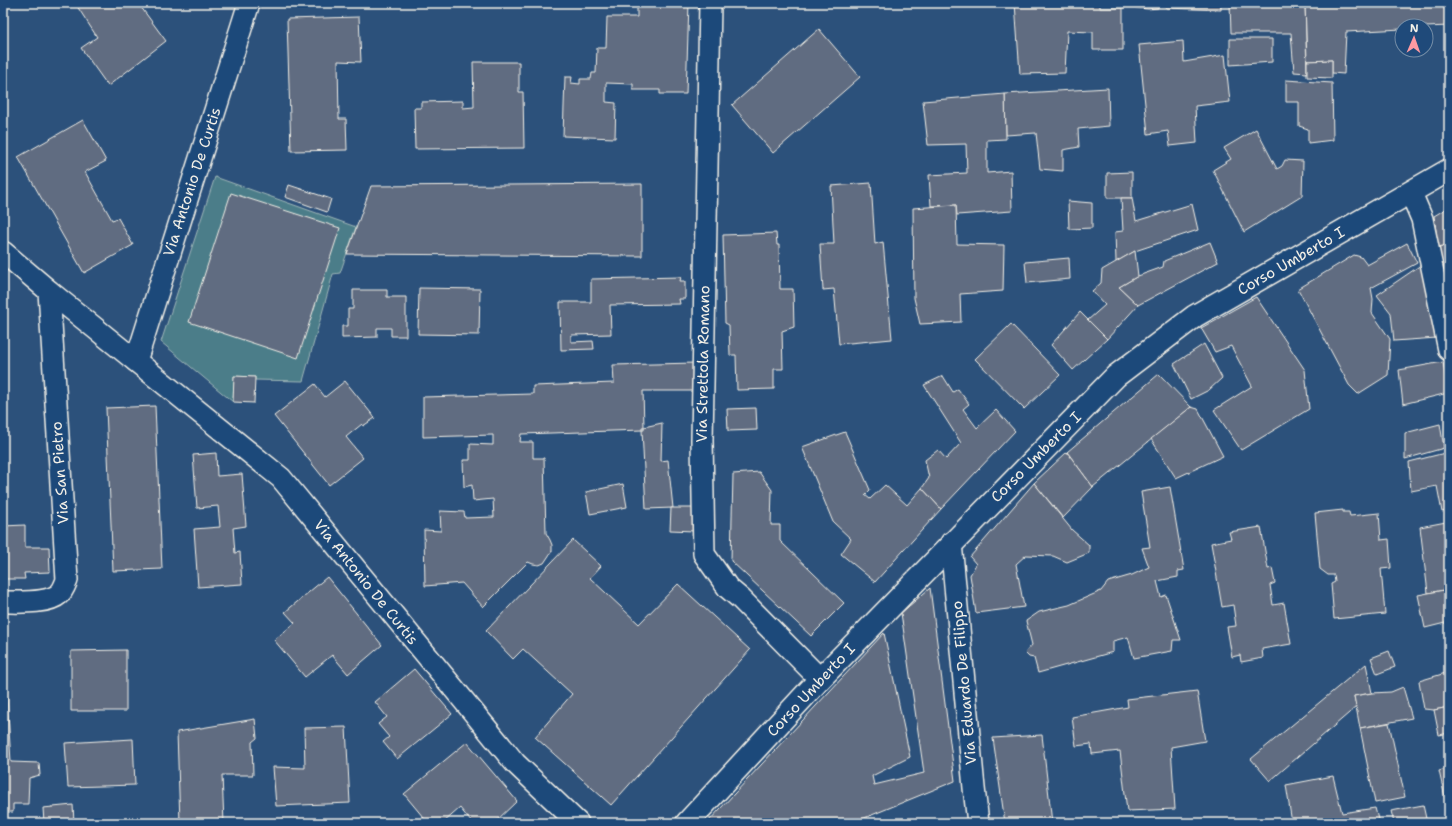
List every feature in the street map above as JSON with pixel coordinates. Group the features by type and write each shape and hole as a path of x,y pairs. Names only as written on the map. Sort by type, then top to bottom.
{"main road":[{"name":"Corso Umberto I","path":"687,823 820,678 951,543 1122,372 1195,316 1449,170"}],"street":[{"name":"Via Antonio De Curtis","path":"136,361 249,3"},
{"name":"Via Strettola Romano","path":"710,3 702,440 704,554 728,588 741,599 820,678"},
{"path":"1411,193 1422,219 1449,350"},
{"name":"Via Antonio De Curtis","path":"3,252 49,291 281,478 515,763 578,823"},
{"name":"Via San Pietro","path":"3,602 46,600 54,598 60,594 67,580 49,291"},
{"name":"Via Eduardo De Filippo","path":"951,543 978,823"}],"green space":[{"path":"215,177 356,227 340,273 333,274 303,381 255,380 255,377 234,376 233,402 161,342"}],"building":[{"path":"75,3 138,3 166,41 108,86 81,48 97,37"},
{"path":"582,3 613,3 613,6"},
{"path":"637,3 689,3 686,94 660,94 660,90 633,90 633,84 606,83 606,102 616,103 615,138 563,136 565,77 572,77 571,83 580,84 580,79 591,79 592,73 596,73 597,48 606,48 607,17 637,17"},
{"path":"1015,3 1100,3 1100,8 1123,8 1123,50 1093,50 1093,32 1067,31 1065,73 1020,74"},
{"path":"1127,3 1158,3 1158,8 1148,9 1130,7"},
{"path":"1165,3 1221,3 1221,10 1166,8"},
{"path":"1305,3 1307,73 1294,72 1291,33 1231,33 1230,4"},
{"path":"1305,3 1449,3 1449,26 1434,27 1434,18 1394,18 1394,29 1346,32 1344,74 1332,73 1332,60 1307,61"},
{"path":"359,17 361,62 338,61 339,119 346,119 347,150 291,151 287,19"},
{"path":"819,29 860,77 773,153 732,105"},
{"path":"1230,39 1272,39 1272,62 1230,65"},
{"path":"1183,41 1184,62 1225,55 1230,102 1195,106 1197,143 1170,146 1168,131 1148,134 1139,45"},
{"path":"1332,60 1332,78 1307,77 1307,61"},
{"path":"473,62 519,62 519,92 523,92 524,148 415,149 414,108 421,108 421,102 463,101 463,108 474,107"},
{"path":"1286,80 1332,83 1333,140 1308,143 1308,129 1299,126 1299,102 1286,102"},
{"path":"1108,88 1109,126 1078,129 1079,147 1063,150 1063,171 1040,169 1036,133 1006,135 1005,94"},
{"path":"1005,94 1006,139 987,140 987,173 1011,171 1012,211 957,215 956,205 931,206 929,175 967,173 966,144 928,145 923,101"},
{"path":"83,120 106,161 85,172 112,220 118,218 133,245 84,273 18,157"},
{"path":"1256,129 1277,169 1282,166 1285,160 1303,161 1302,196 1244,232 1213,170 1231,159 1224,148"},
{"path":"1132,172 1132,198 1107,198 1107,173"},
{"path":"871,183 875,244 883,242 892,339 839,344 834,289 823,290 820,244 834,244 831,186"},
{"path":"642,184 642,256 347,254 371,186"},
{"path":"289,185 331,199 327,212 285,197"},
{"path":"231,193 340,228 298,358 189,322"},
{"path":"1121,198 1132,198 1136,221 1192,204 1198,230 1135,251 1116,262 1115,232 1123,231"},
{"path":"1068,201 1092,203 1092,228 1069,229"},
{"path":"956,205 957,244 1004,245 1003,291 960,294 961,322 920,324 914,298 913,208"},
{"path":"1449,207 1449,245 1438,247 1434,216"},
{"path":"776,233 777,245 779,245 780,289 793,289 794,327 782,331 783,369 774,369 774,389 737,390 736,355 730,355 729,325 725,323 723,235"},
{"path":"1210,242 1218,262 1138,305 1119,287 1138,276 1163,267 1164,261"},
{"path":"1407,243 1417,263 1371,288 1373,299 1372,313 1390,339 1388,375 1358,394 1349,385 1298,289 1354,255 1361,257 1367,265"},
{"path":"1449,245 1449,274 1443,275 1438,247"},
{"path":"1135,251 1138,276 1119,287 1138,305 1107,339 1088,320 1105,305 1092,291 1101,283 1102,270"},
{"path":"1069,258 1070,279 1027,283 1025,262"},
{"path":"1421,265 1437,338 1394,341 1391,313 1377,295"},
{"path":"681,277 680,281 685,281 685,299 679,299 680,304 610,305 611,334 571,335 571,342 593,341 594,349 561,350 560,302 591,302 591,279"},
{"path":"419,288 480,289 479,335 418,334"},
{"path":"353,290 387,290 387,297 406,297 406,336 391,336 391,328 377,328 377,337 342,338 342,326 348,326 348,309 353,309"},
{"path":"1256,297 1305,370 1309,409 1241,450 1214,410 1252,386 1231,346 1215,352 1201,328"},
{"path":"1080,312 1107,339 1073,370 1051,345"},
{"path":"1011,324 1060,375 1024,409 975,359"},
{"path":"1204,344 1222,378 1209,390 1191,399 1174,364"},
{"path":"1443,362 1448,393 1403,404 1399,370"},
{"path":"695,363 695,391 643,391 644,427 642,427 642,430 521,434 520,442 533,442 533,458 544,458 546,533 552,545 552,551 544,563 539,565 528,562 483,607 462,583 425,586 424,530 441,531 440,511 464,512 465,518 494,517 493,499 473,501 472,485 464,487 463,460 470,460 470,444 493,445 493,435 423,437 423,397 533,394 533,386 614,383 613,365"},
{"path":"1159,374 1191,407 1093,487 1067,452"},
{"path":"234,376 255,377 254,403 233,402"},
{"path":"943,376 953,392 958,389 969,404 963,409 977,428 996,410 1015,431 941,509 922,488 929,478 925,460 938,450 946,459 961,443 924,385"},
{"path":"345,381 375,418 363,426 362,424 346,437 363,458 329,485 274,416 315,384 325,397"},
{"path":"155,406 162,569 113,571 106,408"},
{"path":"1191,407 1198,409 1223,456 1176,478 1151,439"},
{"path":"756,408 757,430 728,431 727,409"},
{"path":"662,423 661,461 668,460 673,508 646,509 642,430 644,430 644,427"},
{"path":"1440,424 1444,448 1405,459 1405,433"},
{"path":"845,432 870,490 865,495 870,499 885,485 907,505 922,488 941,509 875,582 841,554 851,539 833,522 802,447"},
{"path":"1067,452 1093,487 1063,518 1034,483"},
{"path":"1449,452 1449,510 1442,512 1437,486 1411,491 1409,462"},
{"path":"216,453 217,476 242,474 246,526 233,528 235,553 240,552 242,584 198,587 194,529 220,527 218,506 197,508 193,455"},
{"path":"759,472 772,490 771,525 780,525 780,541 844,603 811,636 731,561 733,474"},
{"path":"1034,483 1072,530 1089,545 1089,553 1067,562 1053,556 1026,555 1016,564 1024,607 976,613 970,575 976,564 970,557"},
{"path":"623,484 627,507 590,514 586,492"},
{"path":"1170,487 1184,570 1178,571 1178,577 1157,581 1161,597 1166,595 1181,640 1173,640 1172,651 1134,658 1128,637 1113,641 1113,652 1038,673 1034,658 1029,657 1025,653 1032,645 1026,621 1039,612 1069,605 1101,591 1108,582 1132,575 1149,567 1142,548 1150,547 1141,492"},
{"path":"671,508 695,508 694,531 670,530"},
{"path":"1343,510 1343,512 1349,512 1350,516 1379,513 1381,540 1389,539 1391,568 1381,569 1385,614 1334,619 1331,584 1335,582 1334,575 1328,575 1320,569 1315,513"},
{"path":"1446,522 1445,534 1449,533 1449,589 1428,593 1420,527"},
{"path":"25,525 25,547 49,547 50,572 24,573 25,579 3,579 3,526"},
{"path":"1261,527 1268,569 1272,568 1275,583 1270,585 1273,605 1284,603 1291,644 1262,649 1263,658 1241,662 1240,655 1232,657 1227,627 1236,626 1233,605 1222,607 1211,543 1231,539 1229,532"},
{"path":"573,540 601,566 590,578 639,624 678,584 750,650 611,805 535,737 572,694 523,649 513,659 486,631"},
{"path":"327,577 382,645 348,674 332,655 305,677 274,640 295,623 285,612"},
{"path":"930,588 955,781 862,819 863,823 707,823 884,633 910,757 872,776 874,785 924,773 901,613"},
{"path":"1449,589 1449,622 1425,628 1418,595"},
{"path":"126,650 126,711 71,711 71,651"},
{"path":"1389,651 1395,667 1377,674 1371,658"},
{"path":"1366,664 1372,693 1354,696 1356,707 1270,781 1251,759"},
{"path":"414,669 452,714 397,759 383,742 389,737 378,724 387,717 375,702"},
{"path":"1449,672 1449,707 1434,710 1424,709 1419,681"},
{"path":"1403,687 1412,718 1360,728 1354,696 1391,692"},
{"path":"1197,691 1205,741 1171,747 1175,809 1127,811 1120,751 1092,754 1091,744 1076,746 1072,717 1128,707 1127,699"},
{"path":"3,696 7,696 11,762 39,763 40,775 29,778 28,804 13,804 13,812 3,812"},
{"path":"1449,707 1449,733 1439,735 1434,710"},
{"path":"255,719 257,738 252,742 253,775 222,775 224,823 180,823 177,732"},
{"path":"1389,723 1405,797 1375,803 1360,728"},
{"path":"346,727 350,803 276,806 273,767 305,768 304,728"},
{"path":"1042,735 1052,823 1005,823 993,738"},
{"path":"133,739 135,785 68,787 65,743"},
{"path":"467,742 517,801 494,823 472,823 460,808 443,823 428,823 404,794"},
{"path":"1449,768 1449,801 1446,802 1439,771"},
{"path":"1333,776 1342,813 1375,808 1379,823 1292,823 1286,785"},
{"path":"73,805 74,823 44,823 43,808"},
{"path":"1423,805 1427,823 1394,823 1391,811"}]}
